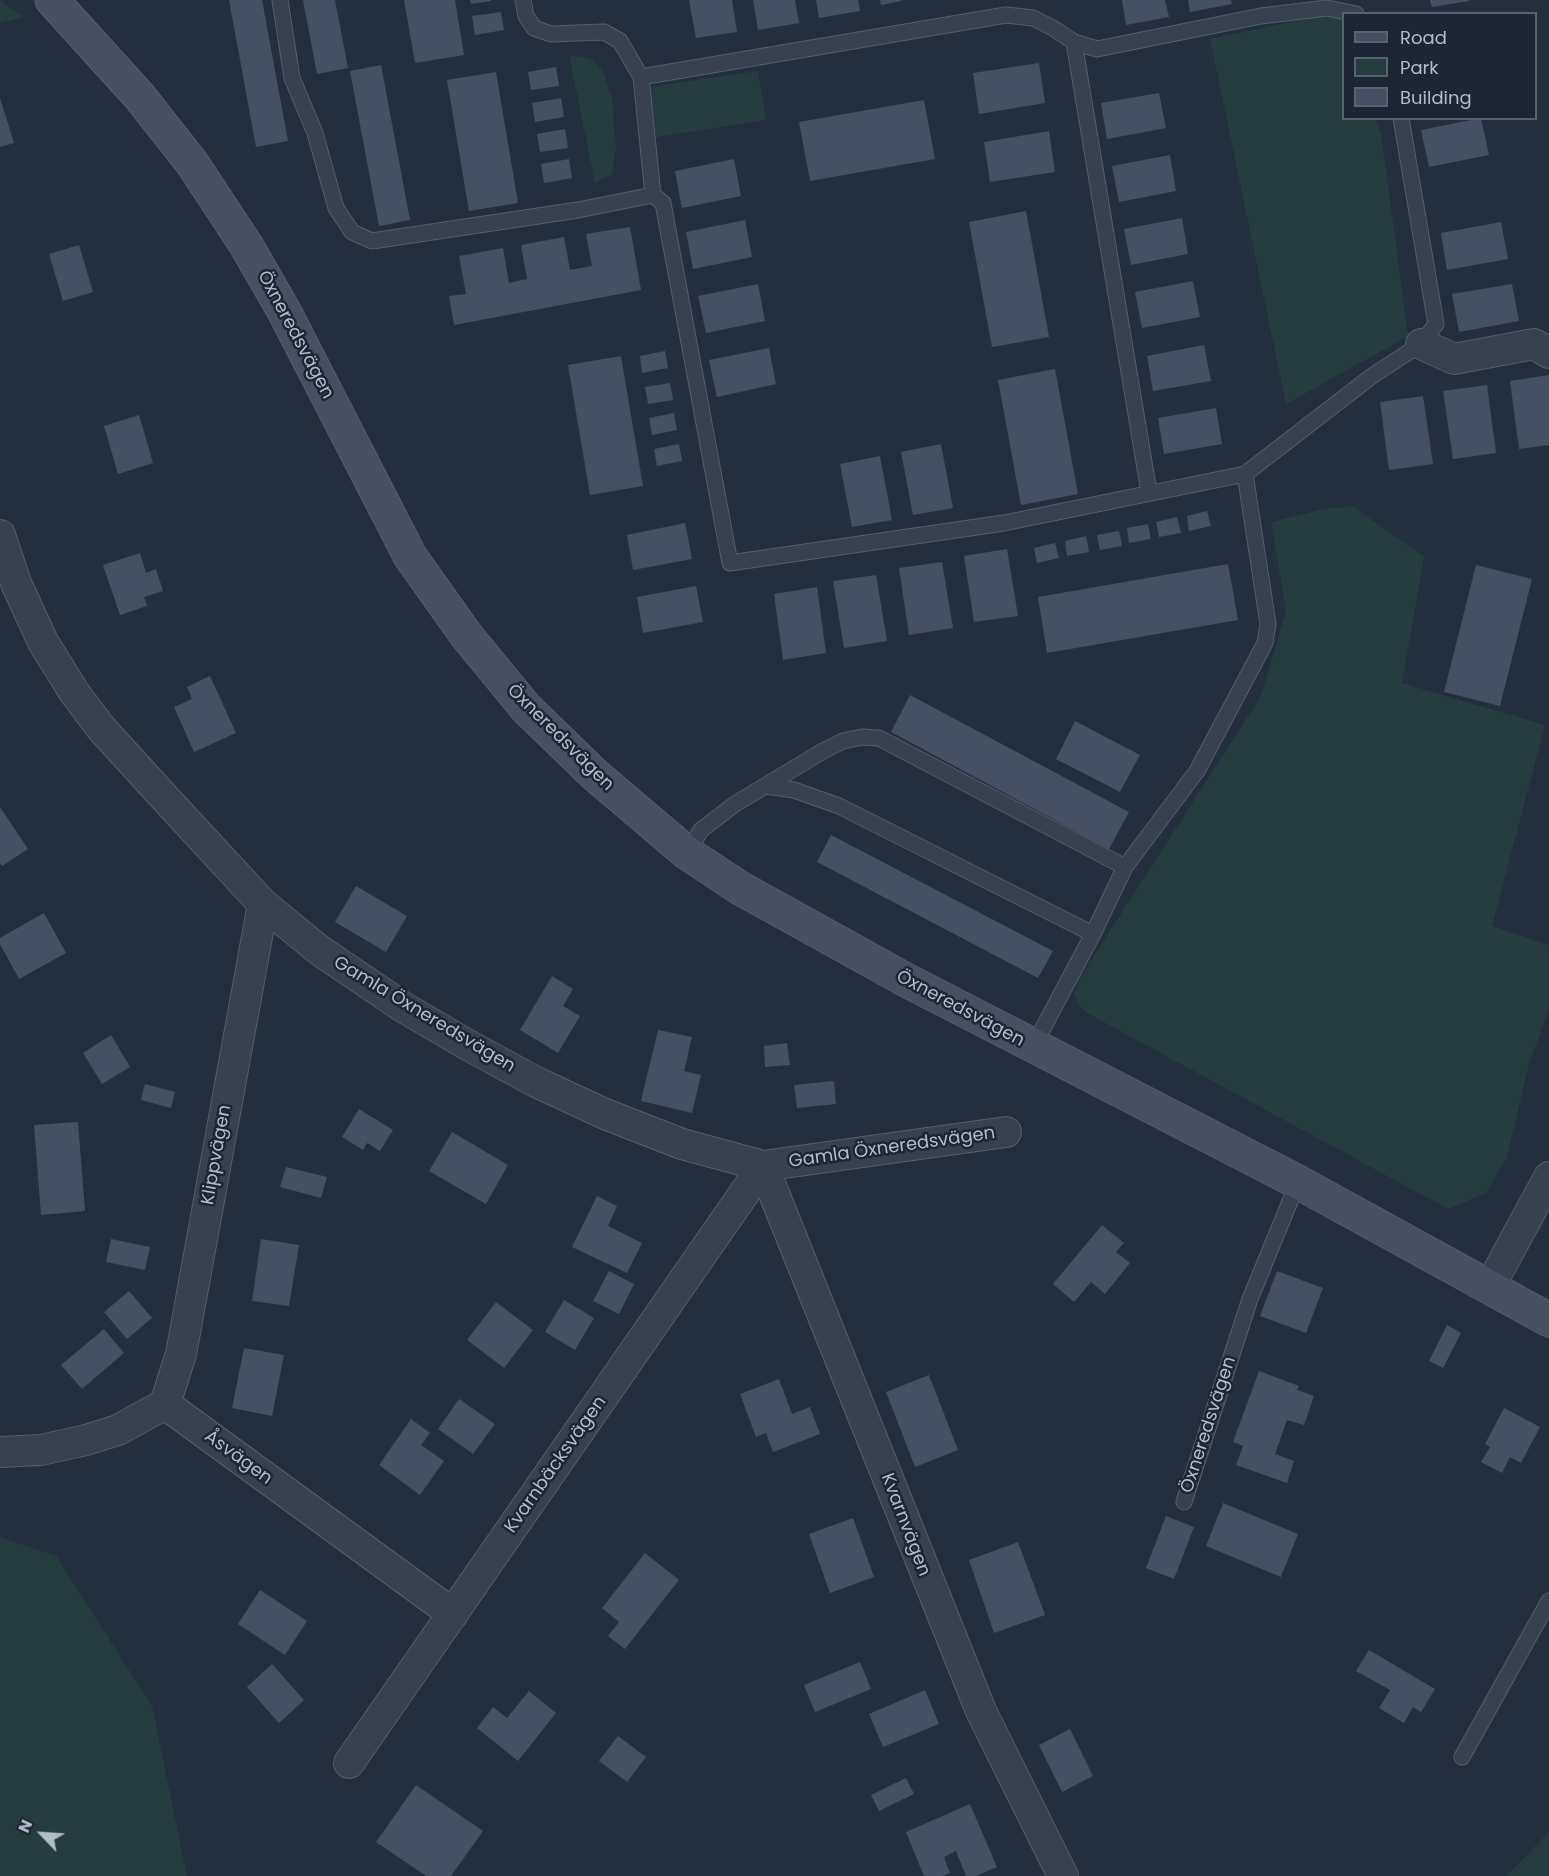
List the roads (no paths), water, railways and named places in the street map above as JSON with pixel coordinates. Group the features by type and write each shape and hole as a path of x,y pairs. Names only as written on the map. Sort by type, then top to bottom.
{"street":[{"name":"Öxneredsvägen","path":"52,0 140,98 192,163 246,245 284,311 410,556 466,635 526,708 594,774 687,853 780,911 1033,1047 1298,1182 1549,1320"},
{"path":"1421,344 1454,359 1534,344 1549,353"},
{"name":"Gamla Öxneredsvägen","path":"0,535 16,583 39,632 74,692 101,728 263,904 318,950 403,1007 536,1082 682,1144 763,1166 1006,1132"},
{"name":"Klippvägen","path":"165,1404 181,1354 263,904"},
{"name":"Kvarnbäcksvägen","path":"349,1763 763,1166"},
{"name":"Kvarnvägen","path":"763,1166 981,1711 1063,1876"},
{"path":"1490,1288 1549,1178"},
{"path":"0,1452 41,1450 86,1440 118,1430 165,1404"},
{"name":"Åsvägen","path":"165,1404 453,1614"}],"lane":[{"path":"280,0 292,78 315,133 336,208 352,232 372,241 578,210 653,195"},
{"path":"523,0 526,16 534,28 551,34 604,32 620,41 641,77 653,195 663,203 730,563 1004,523 1245,474 1372,376 1421,344 1436,324 1401,120"},
{"path":"641,77 1006,15 1033,18 1053,27 1074,42 1097,49 1261,16 1327,8 1346,12"},
{"path":"1074,42 1149,492"},
{"path":"1033,1047 1093,934 1125,867 1197,771 1265,643 1267,614 1245,474"},
{"path":"687,853 701,830 735,804 843,741 862,736 879,738 1125,867"},
{"path":"766,786 794,790 839,806 1093,934"},
{"name":"Öxneredsvägen","path":"1184,1502 1250,1299 1298,1182"},
{"path":"1462,1756 1549,1601"}]}
